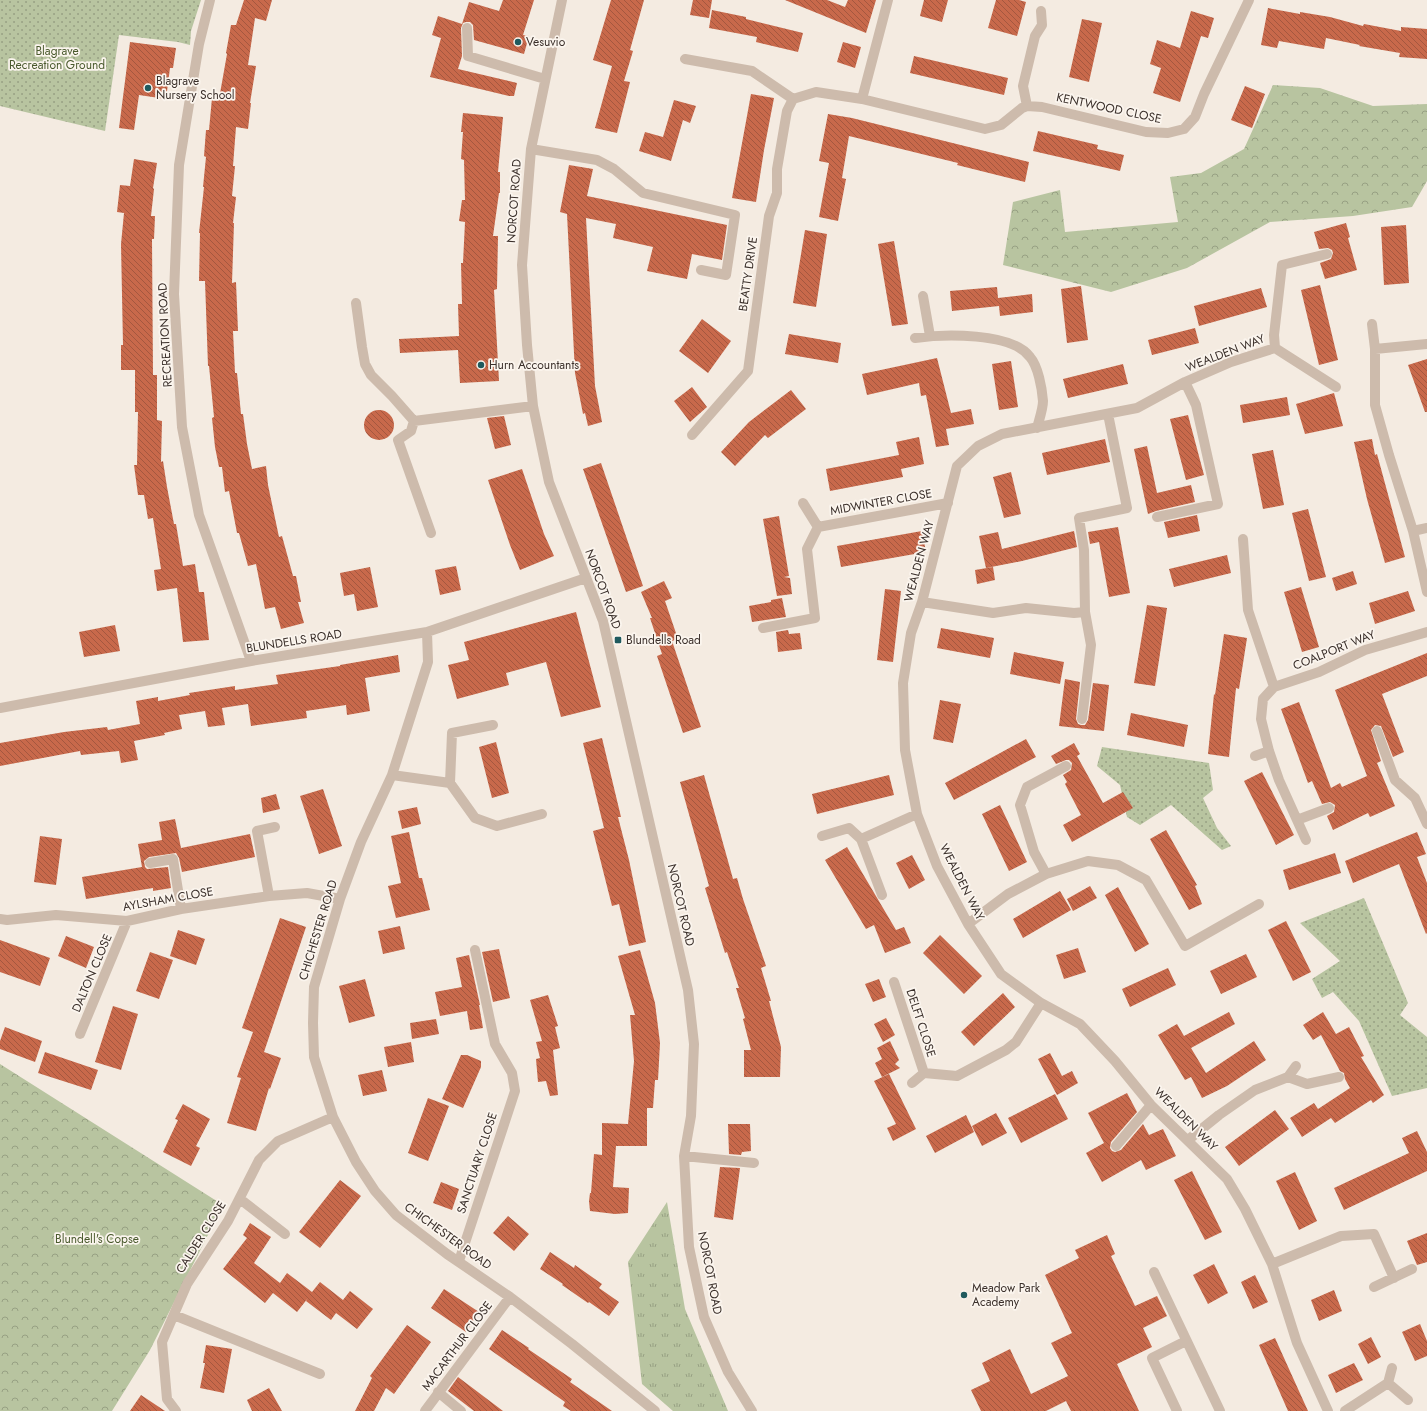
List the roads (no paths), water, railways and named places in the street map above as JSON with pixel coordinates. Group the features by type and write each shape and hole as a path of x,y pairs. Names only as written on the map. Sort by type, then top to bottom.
{"street":[{"name":"RECREATION ROAD","path":"210,0 199,44 179,165 174,294 182,427 199,515 251,661"},
{"name":"NORCOT ROAD","path":"562,0 531,149 522,265 527,345 533,406 549,482 603,621 688,990 694,1044 691,1116 684,1156 689,1248 704,1317 728,1372 752,1411"},
{"path":"862,98 888,0"},
{"name":"KENTWOOD CLOSE","path":"1027,106 1042,108 1146,132 1168,133 1184,129 1195,117 1204,94 1249,0"},
{"path":"685,59 752,71 794,99 816,92 862,98 985,129 1001,125 1022,108 1027,106 1023,86 1035,36 1042,25 1041,11"},
{"path":"467,28 468,56 546,79"},
{"name":"BEATTY DRIVE","path":"692,435 748,370 769,216 777,193 777,169 788,111 794,99"},
{"path":"531,149 596,160 614,169 643,193 735,215 726,275 701,270"},
{"name":"WEALDEN WAY","path":"1275,348 1274,335 1282,265 1327,254"},
{"path":"923,296 930,336"},
{"path":"356,303 365,364 371,375 414,421"},
{"path":"1372,324 1375,349 1375,405 1413,531 1427,592"},
{"path":"915,338 930,336 978,336 1014,344 1030,356 1039,376 1043,402 1037,428"},
{"path":"1375,349 1427,344"},
{"name":"WEALDEN WAY","path":"1275,348 1231,362 1185,382 1137,408 1002,434 978,446 957,466 922,602 911,633 903,683 905,750 917,814 936,866 968,924 1001,974 1041,1003 1080,1024 1115,1061 1151,1105 1227,1179 1245,1209 1272,1264 1297,1343 1328,1411"},
{"name":"WEALDEN WAY","path":"1275,348 1336,387"},
{"name":"WEALDEN WAY","path":"1157,518 1218,504 1196,405 1185,382"},
{"path":"414,421 533,406"},
{"path":"1082,719 1091,645 1085,612 1084,550 1079,518 1127,508 1108,414"},
{"path":"414,421 411,431 398,440 431,533"},
{"name":"MIDWINTER CLOSE","path":"803,503 816,531 948,503"},
{"path":"1413,531 1427,528"},
{"path":"763,628 815,618 807,549 816,531"},
{"path":"1243,539 1245,591 1248,610 1274,687 1263,699 1261,719 1268,751 1279,780 1306,840"},
{"name":"BLUNDELLS ROAD","path":"0,708 251,661 427,632 586,578"},
{"path":"922,602 993,613 1026,608 1074,613 1085,612"},
{"name":"CHICHESTER ROAD","path":"427,632 428,662 392,775 361,842 340,899 314,987 314,1057 333,1118 356,1162 375,1191 396,1215 447,1254 510,1297 572,1344 655,1411"},
{"name":"COALPORT WAY","path":"1274,687 1319,672 1365,650 1427,632"},
{"path":"493,725 452,733 450,783 475,818 497,826 542,814"},
{"path":"1377,731 1395,780 1416,798 1427,824"},
{"path":"1255,756 1268,751"},
{"path":"1046,874 1034,852 1020,805 1026,787 1066,766"},
{"path":"392,775 450,783"},
{"path":"1297,820 1329,808"},
{"path":"861,839 917,814"},
{"path":"269,896 257,831 274,827"},
{"path":"822,836 849,828 861,839 882,895"},
{"path":"150,863 173,859 181,909"},
{"path":"968,924 1008,894 1046,874 1088,861 1118,865 1146,880 1185,946 1259,904"},
{"name":"AYLSHAM CLOSE","path":"0,919 7,920 56,915 127,921 181,909 269,896 307,893 340,899"},
{"name":"DALTON CLOSE","path":"80,1034 127,921"},
{"name":"SANCTUARY CLOSE","path":"458,1261 515,1091 512,1073 495,1044 475,950"},
{"name":"DELFT CLOSE","path":"894,982 924,1073"},
{"name":"DELFT CLOSE","path":"912,1083 924,1073 957,1076 1006,1050 1016,1042 1041,1003"},
{"path":"1188,1140 1219,1115 1255,1090 1288,1077 1296,1066"},
{"path":"1288,1077 1307,1084 1339,1077"},
{"path":"1116,1146 1151,1105"},
{"name":"CALDER CLOSE","path":"176,1411 167,1399 162,1342 187,1284 228,1221 260,1160 278,1141 333,1118"},
{"path":"684,1156 754,1163"},
{"path":"240,1199 285,1234"},
{"path":"1272,1264 1341,1236 1374,1234 1394,1278"},
{"path":"1374,1287 1412,1269"},
{"path":"1154,1272 1220,1411"},
{"name":"MACARTHUR CLOSE","path":"425,1411 510,1297"},
{"path":"174,1315 320,1374"},
{"path":"1177,1411 1152,1358 1186,1341"},
{"path":"1345,1411 1388,1383 1392,1368"},
{"path":"1388,1383 1408,1400"},
{"path":"438,1392 461,1411"}],"place":[{"name":"Vesuvio","path":"518,42"},
{"name":"Blagrave Nursery School","path":"148,88"},
{"name":"Hurn Accountants","path":"481,365"},
{"name":"Blundells Road","path":"618,640"},
{"name":"Meadow Park Academy","path":"964,1295"}],"park label":[{"name":"Blagrave Recreation Ground","path":"57,58"},
{"name":"Blundell's Copse","path":"97,1239"}]}
